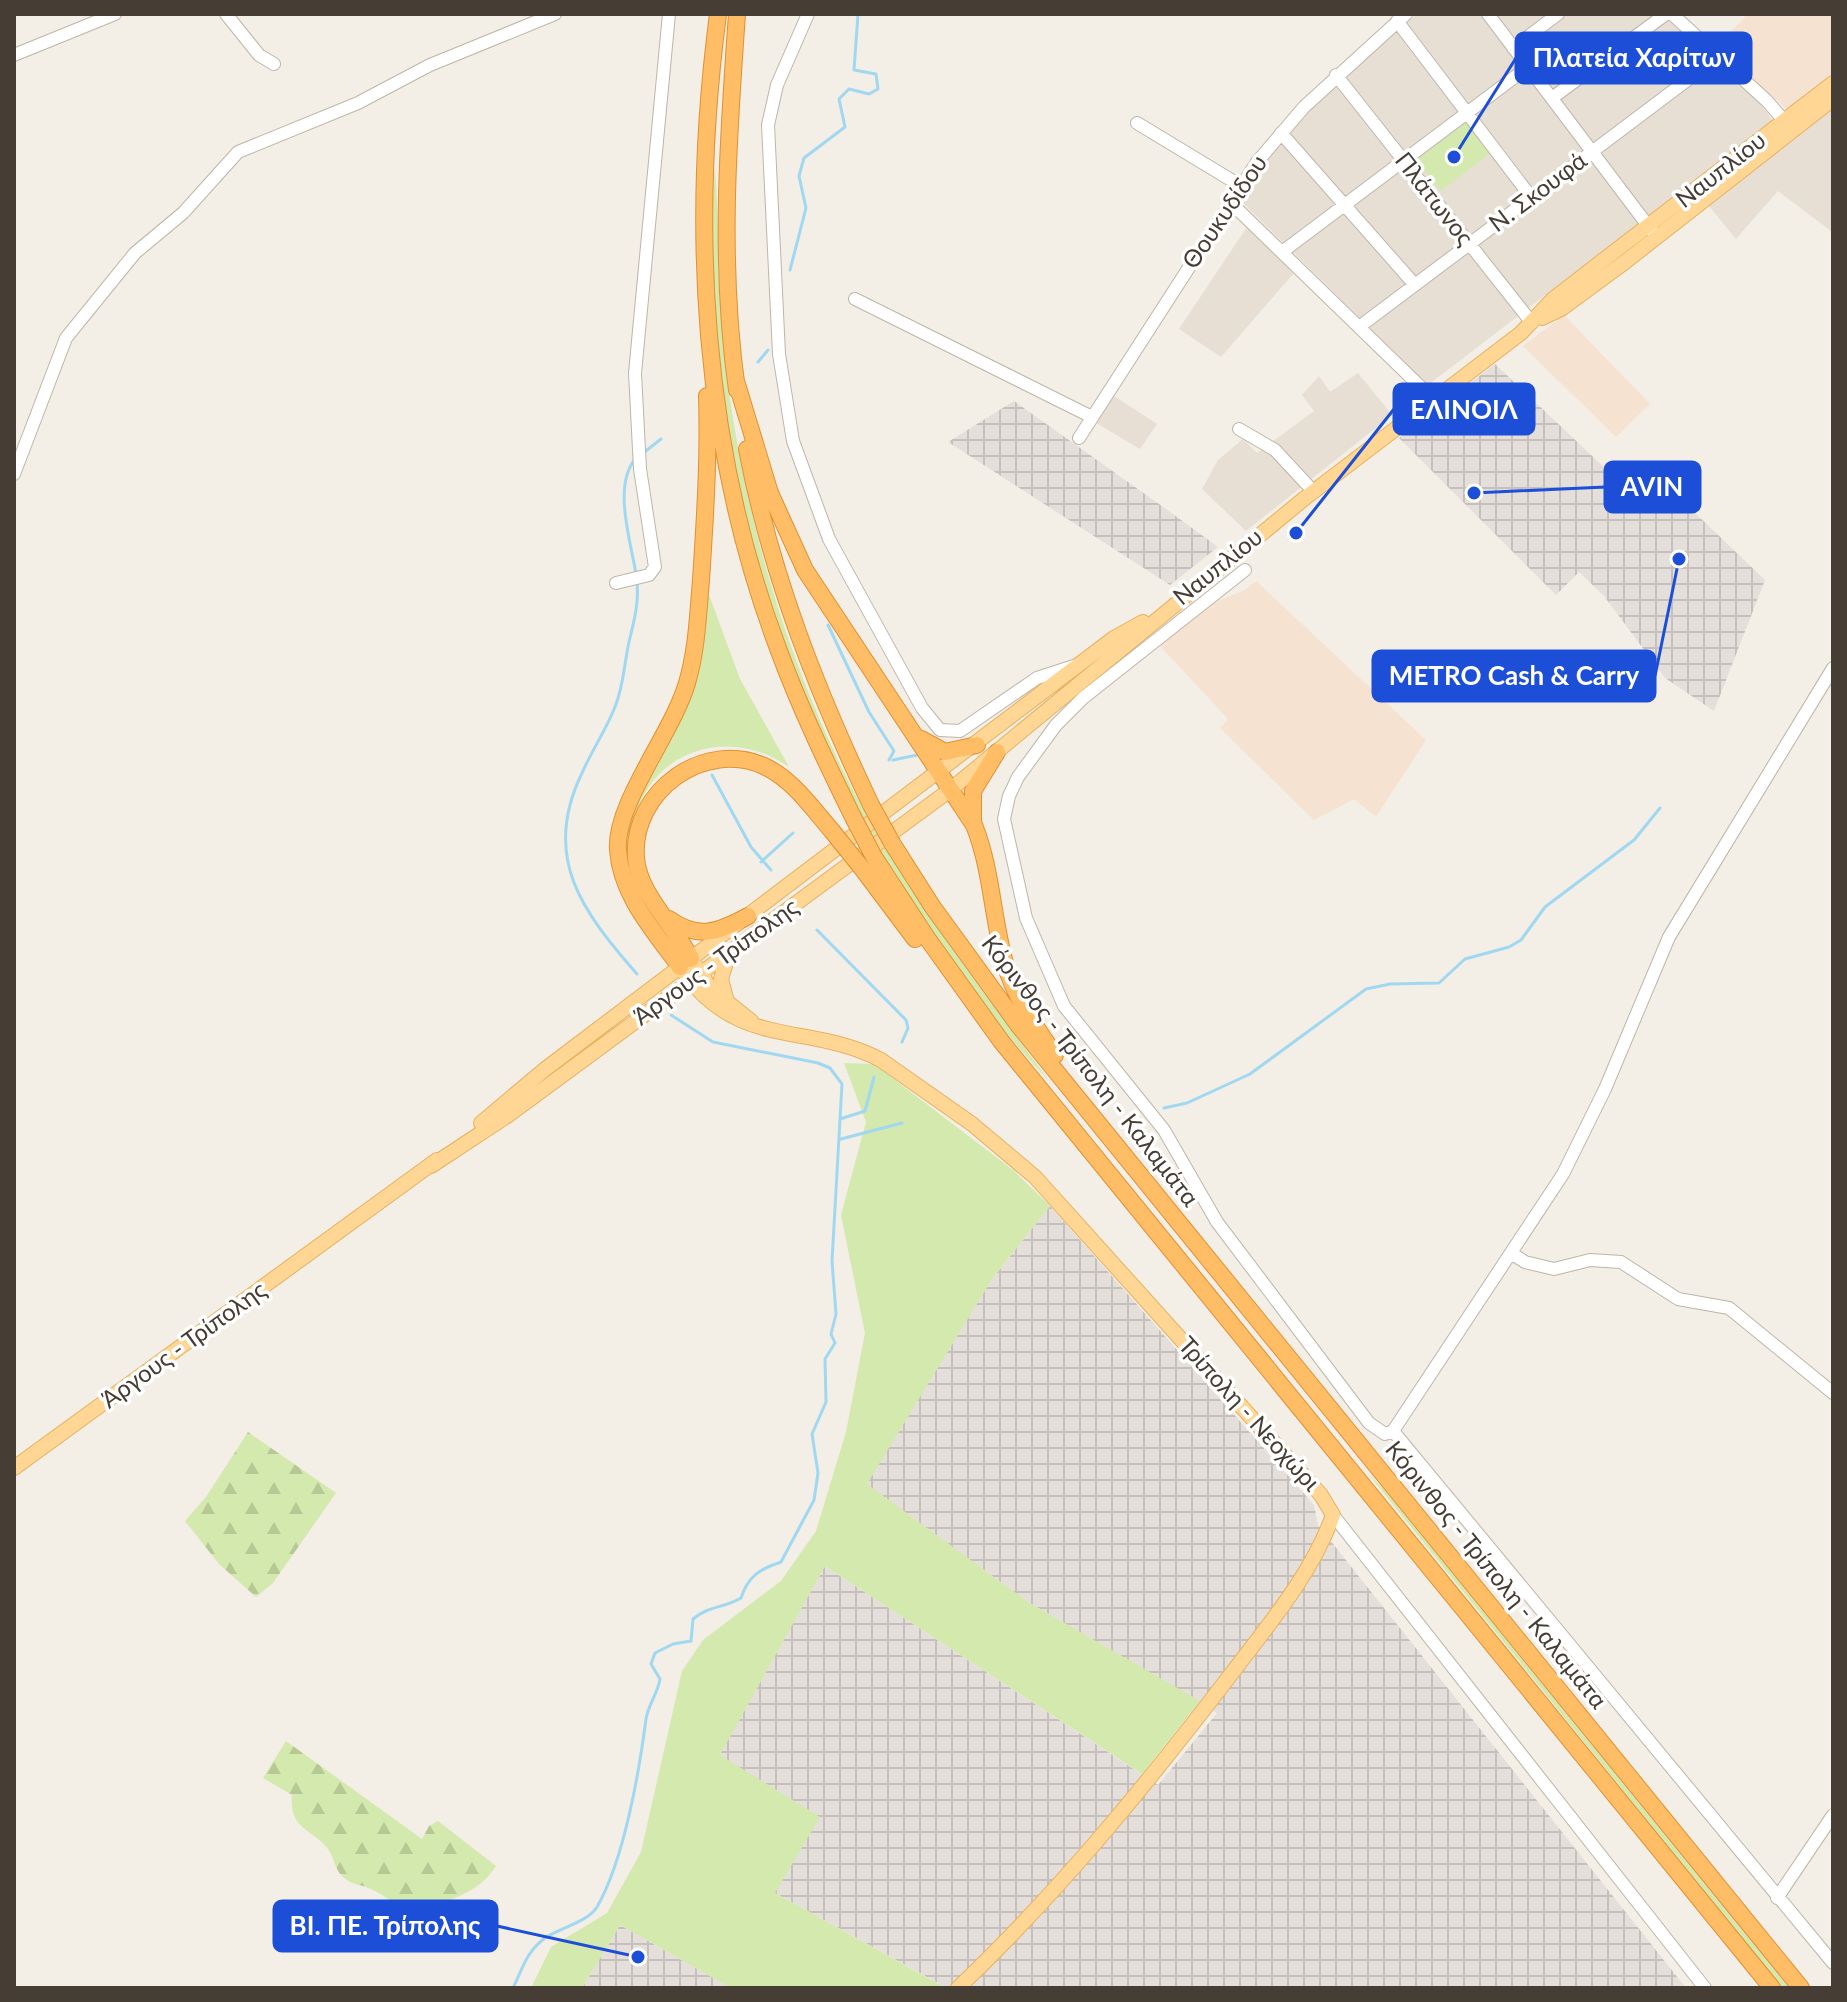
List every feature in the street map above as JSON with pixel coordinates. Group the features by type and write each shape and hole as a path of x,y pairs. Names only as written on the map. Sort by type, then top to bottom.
{"highway":[{"name":"Κόρινθος - Τρίπολη - Καλαμάτα","path":"718,14 705,146 706,315 721,430 753,574 795,693 853,817 867,862 966,993 1772,1988"},
{"name":"Κόρινθος - Τρίπολη - Καλαμάτα","path":"737,14 726,201 728,314 736,381 760,514 784,599 816,685 871,805 892,843 971,962 1801,1988"},
{"path":"690,970 645,920 626,885 617,850 618,834 629,804 676,717 695,653 706,491 706,315"},
{"path":"736,381 787,538 974,825 984,852 1005,963 1013,985 1092,1115"},
{"path":"913,733 945,752 977,745"},
{"path":"974,825 973,791 997,752"},
{"path":"690,970 665,915 641,880 636,858 637,833 654,797 689,768 703,762 730,758 764,766 788,783 832,831 867,862"},
{"path":"665,915 687,930 707,934 748,916"}],"main road":[{"name":"Ναυπλίου","path":"997,752 1165,610 1313,491 1535,321 1561,309 1788,126 1833,83"},
{"name":"Ναυπλίου","path":"1788,126 1833,99"},
{"name":"Ναυπλίου","path":"977,745 1124,631 1165,610"},
{"name":"Άργους - Τρίπολης","path":"14,1468 431,1166 544,1070 690,970 748,916 977,745"},
{"name":"Άργους - Τρίπολης","path":"690,970 729,952 997,752"},
{"path":"727,1003 721,979 729,952"},
{"name":"Τρίπολη - Νεοχώρι","path":"690,970 756,1025"},
{"name":"Τρίπολη - Νεοχώρι","path":"690,970 700,994 725,1015 870,1054 911,1080 1009,1154 1105,1252 1321,1495 1333,1515 1324,1541 1299,1581 1212,1699 1056,1890 958,1988"}],"street":[{"path":"14,55 115,14"},
{"path":"226,14 259,55 274,64"},
{"path":"14,474 66,338 135,253 183,213 243,147 358,103 430,65 555,14"},
{"path":"622,581 649,575 655,567 640,469 635,373 669,14"},
{"path":"808,14 777,85 767,141 779,354 793,441 818,515 922,708 940,730 960,731 1037,678 1080,665"},
{"path":"1488,14 1653,232"},
{"path":"1513,48 1558,14"},
{"path":"1552,98 1666,14"},
{"path":"1672,14 1788,126"},
{"path":"1401,18 1467,113 1531,197"},
{"name":"Θουκυδίδου","path":"1079,438 1230,202 1281,133 1336,75 1401,18"},
{"name":"Ν. Σκουφά","path":"1359,327 1718,57"},
{"path":"1282,252 1528,67"},
{"name":"Πλάτωνος","path":"1336,75 1469,244 1535,321"},
{"path":"1137,123 1241,186"},
{"path":"1281,133 1415,285"},
{"path":"1230,202 1432,398"},
{"path":"855,299 1092,417"},
{"path":"1239,429 1275,450 1313,491"},
{"path":"1245,570 1083,698 1056,725 1018,777 1009,796 1004,819 1026,918 1064,1006 1164,1130 1217,1222 1263,1286 1369,1423 1381,1433 1393,1431 1511,1253 1587,1130 1669,937 1833,668"},
{"path":"1511,1253 1525,1262 1554,1269 1597,1259 1621,1262 1678,1299 1729,1308 1833,1393"},
{"path":"1393,1431 1833,1963"},
{"path":"1333,1515 1705,1988"},
{"path":"1777,1898 1833,1815"}],"shaded area":[{"path":"1417,14 1656,14 1667,18 1755,96 1773,121 1428,385 1237,197 1304,110"},
{"path":"1748,14 1833,14 1833,74 1787,109 1715,48"},
{"path":"1833,105 1831,231 1778,191 1736,239 1708,205"},
{"path":"1247,227 1294,273 1221,357 1179,329"},
{"path":"1564,315 1650,404 1616,437 1523,346"},
{"path":"1495,364 1646,507 1668,487 1765,580 1714,711 1665,678 1604,596 1579,572 1556,595 1399,438"},
{"path":"1358,373 1392,415 1246,531 1202,489 1218,460 1243,439 1257,453 1314,411 1302,395 1319,376 1330,392"},
{"path":"1111,394 1157,424 1140,449 1093,421"},
{"path":"1014,401 1218,547 1170,585 948,442"},
{"path":"1256,581 1426,740 1376,817 1354,799 1314,820 1220,728 1228,719 1160,646 1213,603 1245,590"},
{"path":"1050,1206 1314,1505 1318,1525 1686,1988 947,1988 775,1893 719,1755 825,1566 1158,1785 1217,1713 1028,1602 866,1484 992,1279"},
{"path":"620,1925 731,1988 582,1988"}],"green space":[{"path":"1466,122 1490,153 1441,191 1417,160"},
{"path":"715,168 722,331 738,446 766,566 805,684 829,741 887,851 945,940 1050,1082 973,991 902,888 841,777 790,658 750,536 724,412 711,288"},
{"path":"705,584 740,679 789,767 769,755 726,746 684,756 666,768 651,784 636,813 632,841 677,944 671,948 629,880 625,820 668,737"},
{"path":"844,1063 874,1064 1013,1170 1050,1206 992,1279 867,1484 1028,1602 1200,1701 1142,1774 825,1566 720,1755 820,1817 775,1893 946,1988 731,1988 620,1925 582,1988 531,1988 551,1947 607,1913 641,1852 682,1671 703,1640 781,1581 816,1531 846,1432 865,1333 841,1215 866,1122"},
{"path":"248,1432 336,1493 273,1583 256,1597 219,1564 185,1521 206,1497"},
{"path":"1366,1471 1386,1492 1789,1988 1782,1988"},
{"path":"286,1741 422,1839 429,1826 438,1821 496,1866 471,1890 420,1914 405,1910 371,1889 350,1882 338,1872 325,1846 299,1824 292,1807 292,1795 263,1778"}],"waterway":[{"path":"790,270 806,208 799,176 804,158 845,127 839,99 849,89 869,94 878,89 876,74 854,70 858,14"},
{"path":"758,362 768,350"},
{"path":"642,454 661,439"},
{"path":"636,458 629,469 624,498 636,574"},
{"path":"637,582 636,612 618,699 570,803 566,831 567,857 585,905 599,928 637,974"},
{"path":"828,625 869,712 894,751 889,760"},
{"path":"893,760 917,755"},
{"path":"712,775 751,847 771,870"},
{"path":"1164,1108 1187,1103 1250,1074 1366,989 1390,984 1439,983 1465,959 1509,947 1521,940 1545,907 1634,840 1660,808"},
{"path":"761,862 793,833"},
{"path":"817,930 906,1020 908,1028 902,1042"},
{"path":"513,1988 533,1949 545,1938 593,1912 607,1888 623,1841 635,1790 647,1714 660,1679 651,1664 655,1653 673,1644 691,1641 693,1619 705,1611 741,1598 756,1574 781,1562 814,1500 818,1473 812,1434 826,1402 825,1359 835,1343 831,1334 836,1314 832,1261 842,1084 830,1068 818,1063 713,1042 671,1015"},
{"path":"840,1119 865,1111 874,1077"},
{"path":"841,1139 902,1123"}],"place":[{"name":"Πλατεία Χαρίτων","path":"1454,157"},
{"name":"AVIN","path":"1474,493"},
{"name":"ΕΛΙΝΟΙΛ","path":"1296,533"},
{"name":"METRO Cash & Carry","path":"1679,559"},
{"name":"ΒΙ. ΠΕ. Τρίπολης","path":"638,1957"}]}
